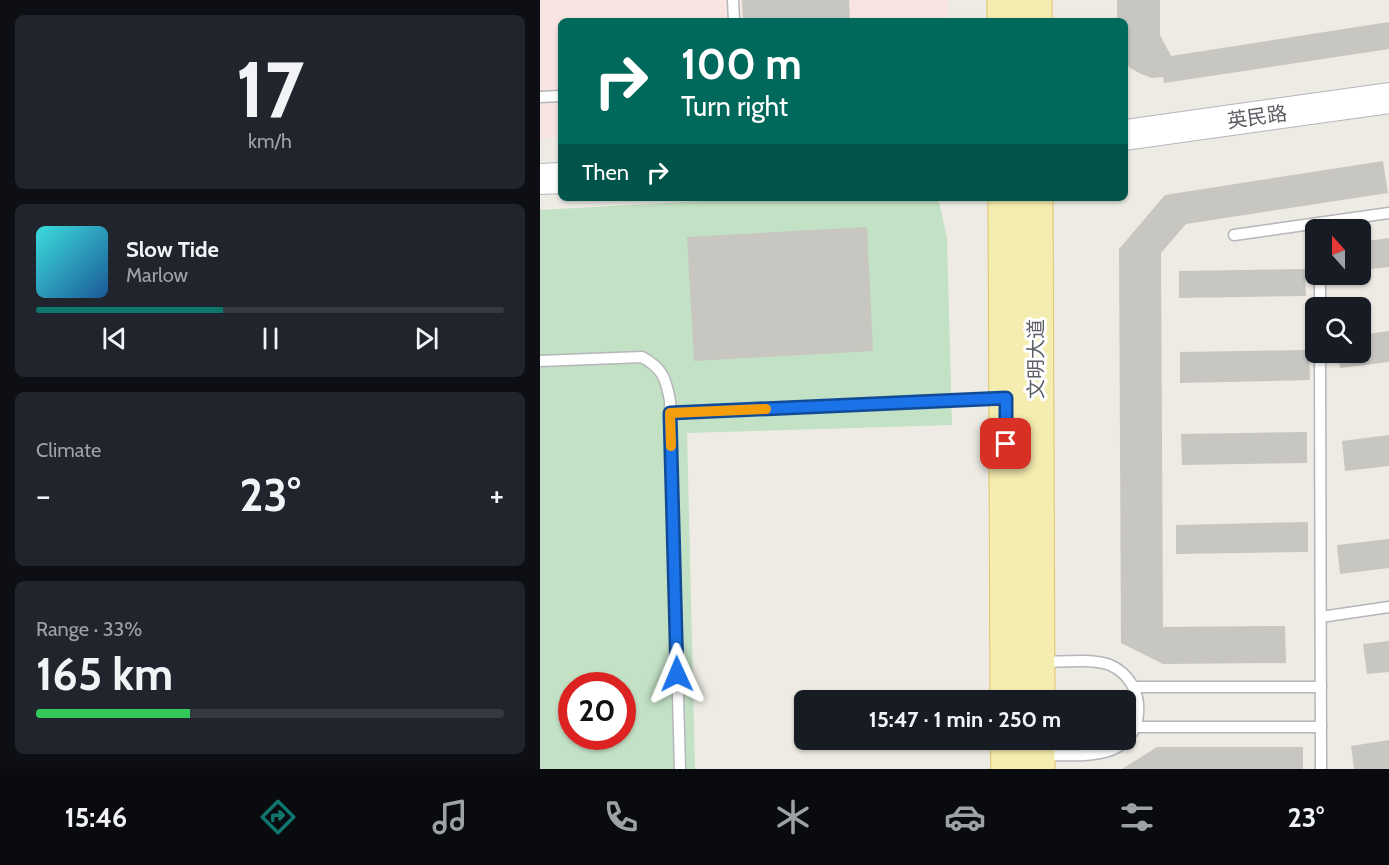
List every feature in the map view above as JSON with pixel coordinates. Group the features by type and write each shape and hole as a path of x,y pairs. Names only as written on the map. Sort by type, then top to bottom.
{"main road":[{"path":"1004,0 1004,18"},
{"path":"1035,0 1035,18"},
{"name":"文明大道","path":"1005,201 1007,690"},
{"name":"文明大道","path":"1036,201 1038,690"},
{"path":"1007,750 1008,769"}],"street":[{"name":"英民路","path":"1128,135 1389,98"},
{"path":"540,179 558,178"}],"lane":[{"path":"733,0 734,18"},
{"path":"540,97 558,96"},
{"path":"1357,219 1389,213"},
{"path":"1234,235 1305,228"},
{"path":"540,361 642,357 656,364 667,384 670,413 680,769"},
{"path":"1320,363 1321,769"},
{"path":"670,413 1006,398"},
{"path":"1321,617 1389,607"},
{"path":"1038,662 1108,664 1125,674 1135,690"},
{"path":"1134,687 1321,687"},
{"path":"1136,696 1139,709 1136,722"},
{"path":"1136,727 1321,727"},
{"path":"1038,754 1111,750"}],"shaded area":[{"path":"540,0 948,0 948,18 558,18 558,137 540,138"}],"green space":[{"path":"704,201 938,201 947,238 952,425 687,433 695,769 540,769 540,210"}],"building":[{"path":"742,0 849,0 850,18 743,18"},
{"path":"1117,0 1160,0 1160,35 1171,56 1389,22 1389,49 1164,83 1163,77 1152,78 1130,68 1128,65 1128,18 1117,18"},
{"path":"1383,161 1388,193 1186,224 1161,253 1163,627 1285,626 1286,663 1163,664 1121,643 1119,249 1165,195"},
{"path":"867,227 873,351 694,361 687,237"},
{"path":"1389,238 1389,267 1371,269 1371,240"},
{"path":"1305,269 1306,296 1179,298 1179,271"},
{"path":"1389,331 1389,362 1340,368 1339,363 1371,363 1371,333"},
{"path":"1305,350 1305,363 1309,363 1310,380 1180,383 1180,352"},
{"path":"1307,432 1307,463 1182,465 1181,434"},
{"path":"1389,435 1389,466 1345,471 1342,441"},
{"path":"1308,522 1308,552 1176,554 1176,525"},
{"path":"1389,539 1389,568 1340,574 1337,545"},
{"path":"1389,641 1389,672 1367,674 1363,644"},
{"path":"1389,740 1389,769 1354,769 1351,746"},
{"path":"1157,747 1303,747 1303,769 1122,769"}],"slow traffic":[{"path":"671,446 670,413 766,409"}],"route":[{"path":"677,674 670,413 1006,398 1006,444"}]}
